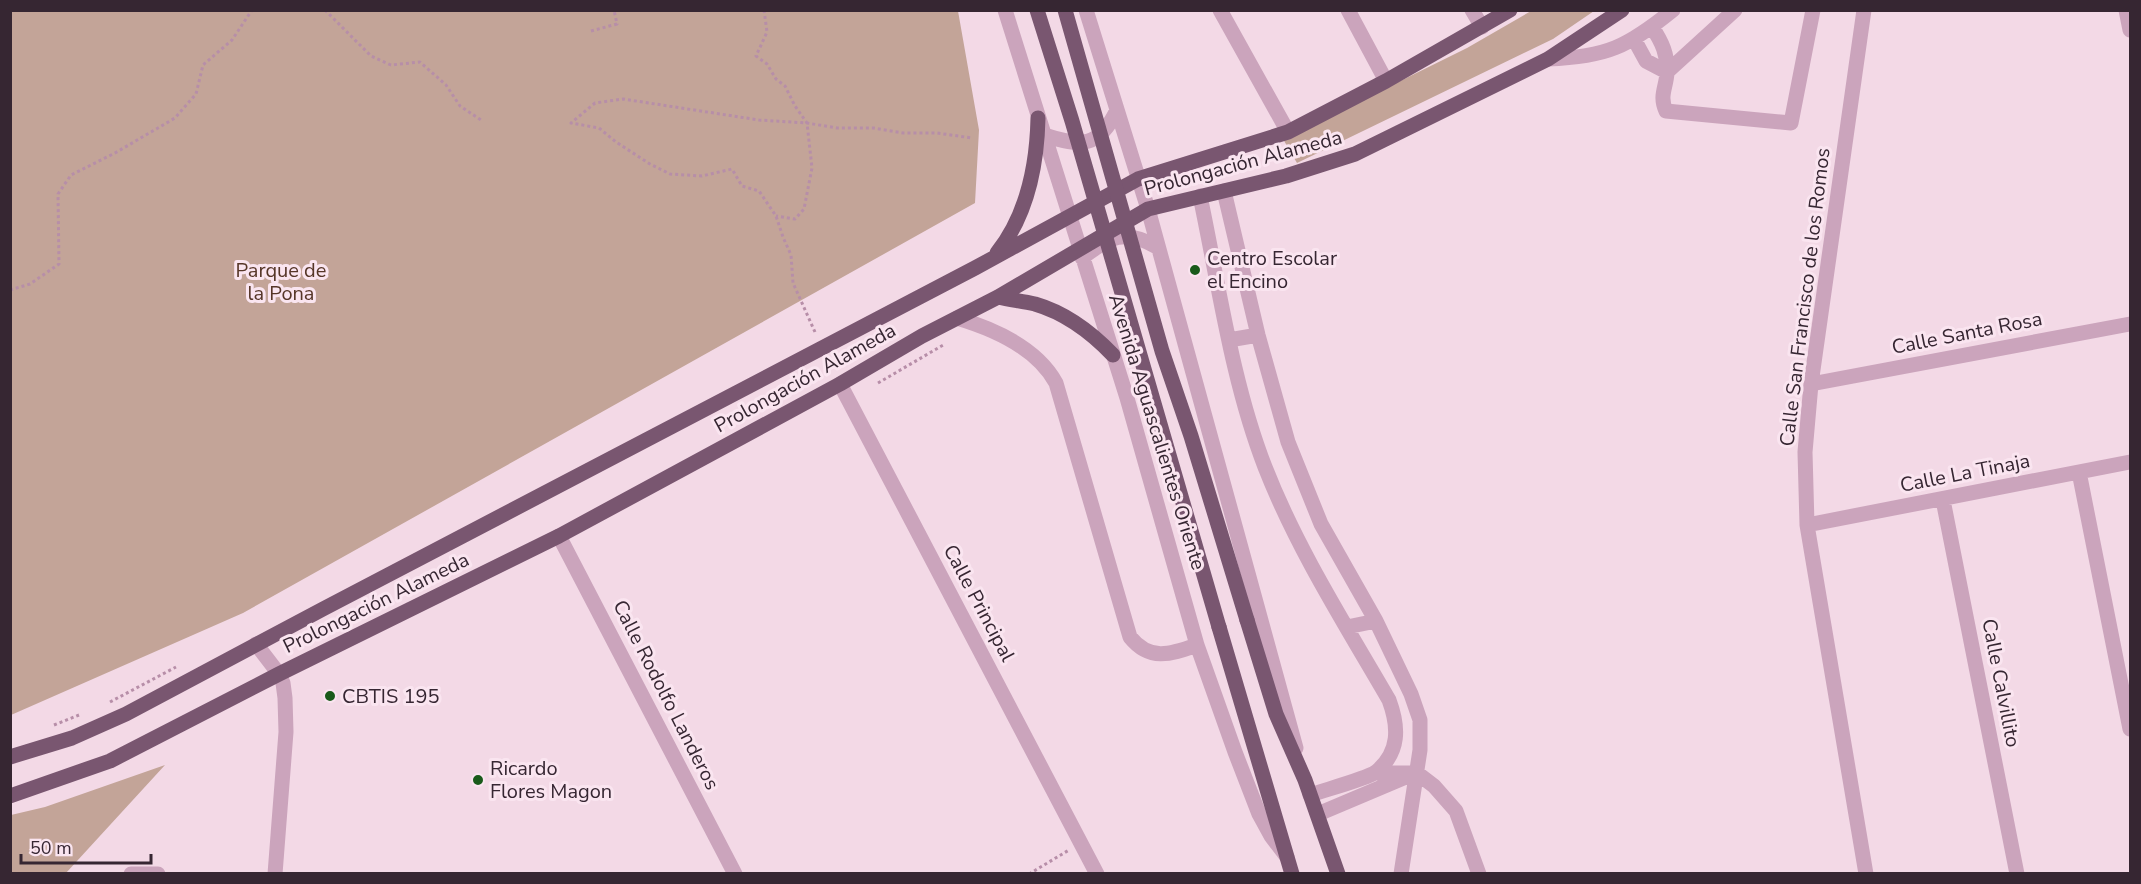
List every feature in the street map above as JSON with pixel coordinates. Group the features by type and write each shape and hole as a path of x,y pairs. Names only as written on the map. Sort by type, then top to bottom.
{"main road":[{"name":"Avenida Aguascalientes Oriente","path":"1037,10 1076,133 1292,873"},
{"name":"Avenida Aguascalientes Oriente","path":"1065,10 1162,351 1191,436 1276,714 1305,780 1338,873"},
{"name":"Prolongación Alameda","path":"10,757 99,727 995,257 1138,179 1288,132 1386,81 1510,10"},
{"name":"Prolongación Alameda","path":"10,796 110,761 279,674 559,536 957,318 1081,254 1148,209 1286,176 1355,154 1548,59 1622,10"},
{"path":"995,257 1025,200 1034,164 1038,118"},
{"path":"998,297 1037,305 1066,317 1091,334 1113,355"}],"street":[{"name":"Avenida Aguascalientes Oriente","path":"1005,10 1113,355 1197,645 1234,752 1259,814 1271,836 1287,857"},
{"name":"Avenida Aguascalientes Oriente","path":"1086,10 1148,209 1305,780"},
{"path":"1220,10 1288,132"},
{"path":"1348,10 1386,81"},
{"path":"1472,10 1482,27"},
{"path":"1548,59 1577,58 1609,52 1634,39 1673,10"},
{"path":"1667,72 1735,10"},
{"path":"1652,27 1665,47 1667,72 1662,101 1666,111 1791,123 1813,10"},
{"name":"Calle San Francisco de los Romos","path":"1864,10 1811,384 1805,452 1807,525 1866,873"},
{"path":"2127,10 2130,30"},
{"path":"1634,39 1646,61 1667,72"},
{"path":"1044,135 1058,140 1090,142 1104,132 1117,110"},
{"path":"1224,191 1258,335 1288,442 1322,524 1376,621 1412,694 1420,720 1417,773 1401,873"},
{"path":"1200,196 1229,340 1249,420 1264,465 1292,530 1389,700 1396,717 1396,741 1389,758 1375,773"},
{"path":"1081,254 1115,237 1138,237 1157,247"},
{"path":"957,318 1010,341 1032,355 1043,364 1056,383 1130,637 1143,649 1159,654 1197,645"},
{"name":"Calle Santa Rosa","path":"1811,384 2130,324"},
{"path":"1229,340 1258,335"},
{"name":"Calle Principal","path":"840,384 1097,873"},
{"name":"Calle La Tinaja","path":"1807,525 2130,462"},
{"path":"2079,472 2130,729"},
{"name":"Calle Calvillito","path":"1943,500 2017,873"},
{"name":"Calle Rodolfo Landeros","path":"559,536 735,873"},
{"path":"1347,627 1376,621"},
{"path":"256,644 279,674 283,683 286,713 275,873"},
{"path":"1397,729 1421,733"},
{"path":"1310,795 1375,773 1417,773 1434,786 1456,811 1479,873"},
{"path":"1318,814 1417,773"},
{"path":"131,873 158,873"}],"path":[{"path":"10,290 30,284 59,264 58,194 71,175 115,153 175,118 196,94 203,65 232,40 252,10"},
{"path":"325,10 371,56 391,65 420,62 446,85 460,106 481,120"},
{"path":"591,32 617,24 614,10"},
{"path":"764,10 766,32 756,56 767,64 776,79 785,86 807,123 812,168 804,209 795,219 776,216"},
{"path":"815,332 793,284 791,255 776,216 759,192 742,186 732,169 702,176 670,174 616,142 599,128 571,123 596,103 623,99 759,120 807,123 837,128 874,128 903,133 937,133 972,138"},
{"path":"1029,873 1081,842"}],"green space":[{"name":"Parque de la Pona","path":"10,11 958,11 979,130 975,203 243,613 11,715"},
{"path":"1531,11 1594,11 1553,39 1297,163 1283,139 1467,48"},
{"path":"165,765 66,873 11,873 11,815 45,807"}],"place":[{"name":"Centro Escolar el Encino","path":"1195,270"},
{"name":"CBTIS 195","path":"330,696"},
{"name":"Ricardo Flores Magon","path":"478,780"}]}
